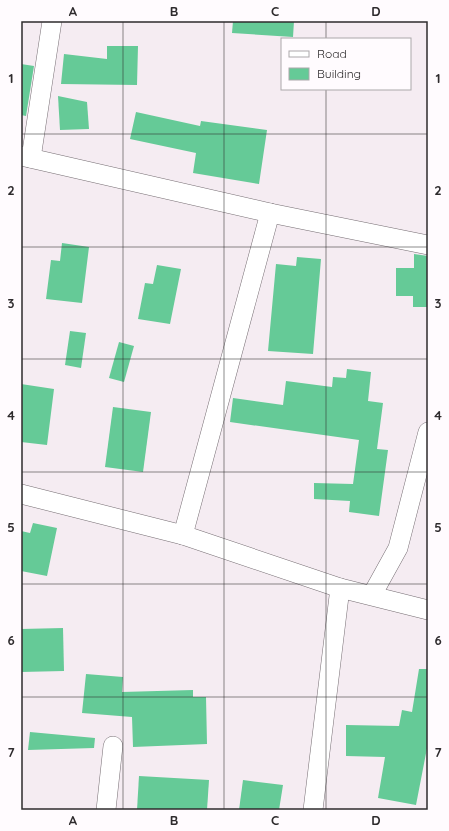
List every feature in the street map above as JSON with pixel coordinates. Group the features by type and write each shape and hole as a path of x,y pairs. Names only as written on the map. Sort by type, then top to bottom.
{"street":[{"path":"49,21 26,157 270,212 428,245"},
{"path":"183,535 270,212"},
{"path":"372,596 398,548 428,432"},
{"path":"21,494 183,535 340,588 428,610"},
{"path":"313,810 340,588"},
{"path":"106,810 113,746"}],"building":[{"path":"233,21 294,21 293,37 232,33"},
{"path":"107,46 138,46 137,85 61,84 64,54 107,59"},
{"path":"21,64 34,66 26,116 21,115"},
{"path":"58,96 87,102 89,129 60,130"},
{"path":"136,112 200,126 201,121 267,130 259,184 193,173 196,153 130,139"},
{"path":"62,243 89,247 82,303 46,299 51,260 60,261"},
{"path":"414,254 428,256 428,307 413,307 413,296 396,296 396,268 414,268"},
{"path":"297,257 321,259 313,354 268,351 276,264 296,266"},
{"path":"157,265 181,269 170,324 138,319 145,283 153,284"},
{"path":"70,331 86,333 81,368 65,365"},
{"path":"119,342 134,346 124,382 109,378"},
{"path":"347,369 371,372 368,401 383,403 377,449 388,450 379,516 349,512 350,501 314,499 314,483 353,484 359,440 230,422 233,398 283,405 286,381 332,387 333,377 346,378"},
{"path":"21,384 54,389 47,445 21,442"},
{"path":"113,407 151,412 143,472 105,467"},
{"path":"33,523 57,528 47,576 21,571 21,531 30,533"},
{"path":"63,628 64,671 21,672 21,629"},
{"path":"419,669 428,669 428,743 416,805 378,798 385,757 346,756 346,725 399,726 402,710 412,712"},
{"path":"86,674 123,677 122,692 193,690 193,697 206,697 207,744 133,747 132,717 82,713"},
{"path":"30,732 95,738 94,748 28,750"},
{"path":"139,776 209,780 207,810 137,810"},
{"path":"243,780 283,785 279,810 239,810"}]}
